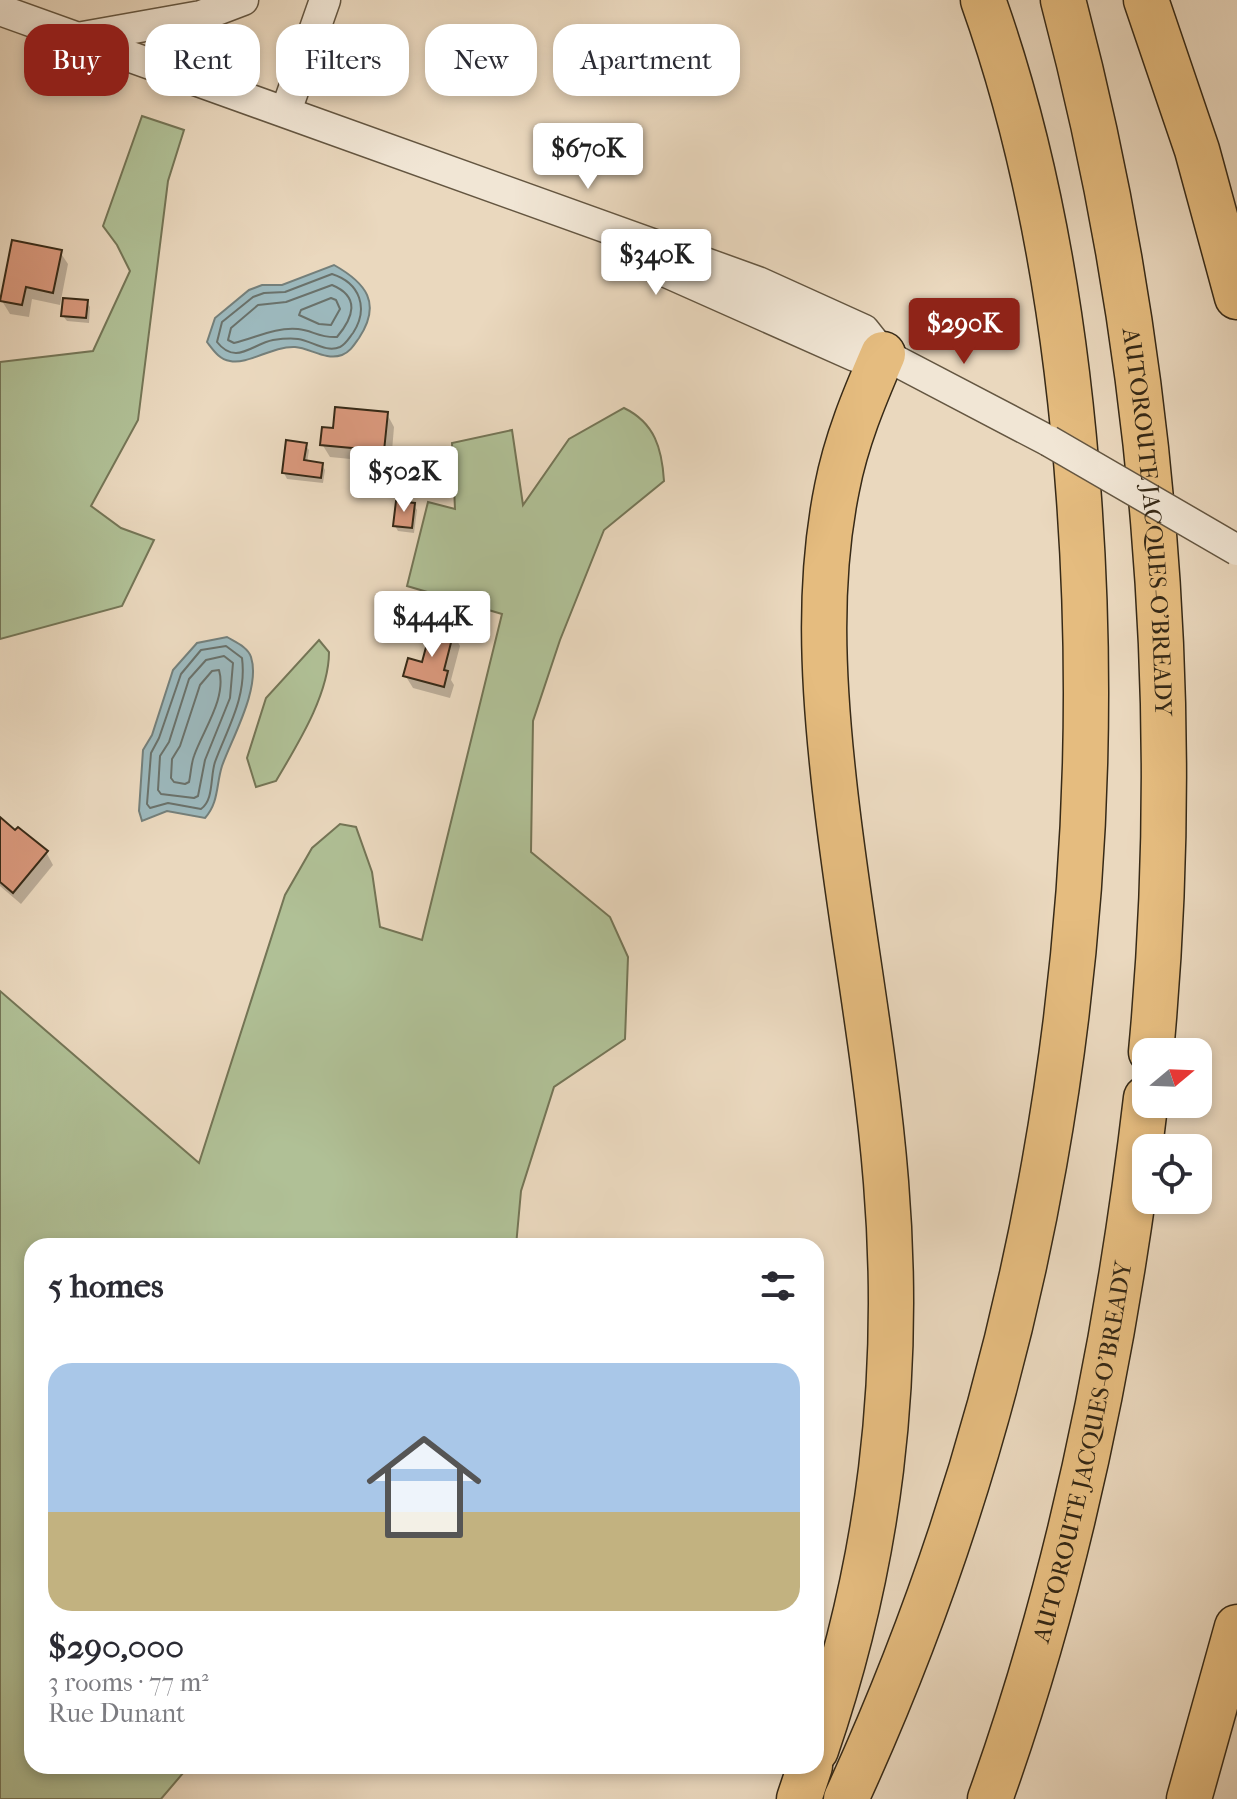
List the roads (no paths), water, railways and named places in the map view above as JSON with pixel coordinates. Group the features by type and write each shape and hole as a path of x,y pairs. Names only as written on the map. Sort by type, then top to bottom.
{"highway":[{"path":"846,1799 929,1596 969,1475 1003,1356 1025,1262 1050,1126 1066,1018 1078,898 1084,796 1086,671 1083,552 1073,422 1037,191 983,0"},
{"name":"AUTOROUTE JACQUES-O'BREADY","path":"1063,0 1089,107 1112,223 1133,352 1150,498 1160,646 1162,779 1160,913 1152,1038"},
{"path":"1146,0 1197,150 1237,297"},
{"path":"824,1723 867,1557 881,1475 890,1393 892,1309 886,1181 836,798 825,653 828,565 837,489 853,429 883,354"},
{"name":"AUTOROUTE JACQUES-O'BREADY","path":"990,1799 1046,1620 1090,1445 1124,1269 1143,1118"},
{"path":"1189,1799 1237,1627"},
{"path":"799,1799 807,1774"}],"street":[{"path":"129,29 201,16 243,0"},
{"path":"286,111 325,0"},
{"path":"0,10 40,24"},
{"path":"129,55 758,282 864,330 883,354 1021,427 1237,550"}],"water":[{"path":"334,265 355,279 370,304 366,326 345,354 330,356 286,347 237,362 220,356 207,342 215,318 249,290 262,285 282,285"},
{"path":"227,637 249,653 252,683 244,713 222,766 213,806 205,818 167,811 142,821 139,811 143,750 152,735 173,670 197,643"}]}
